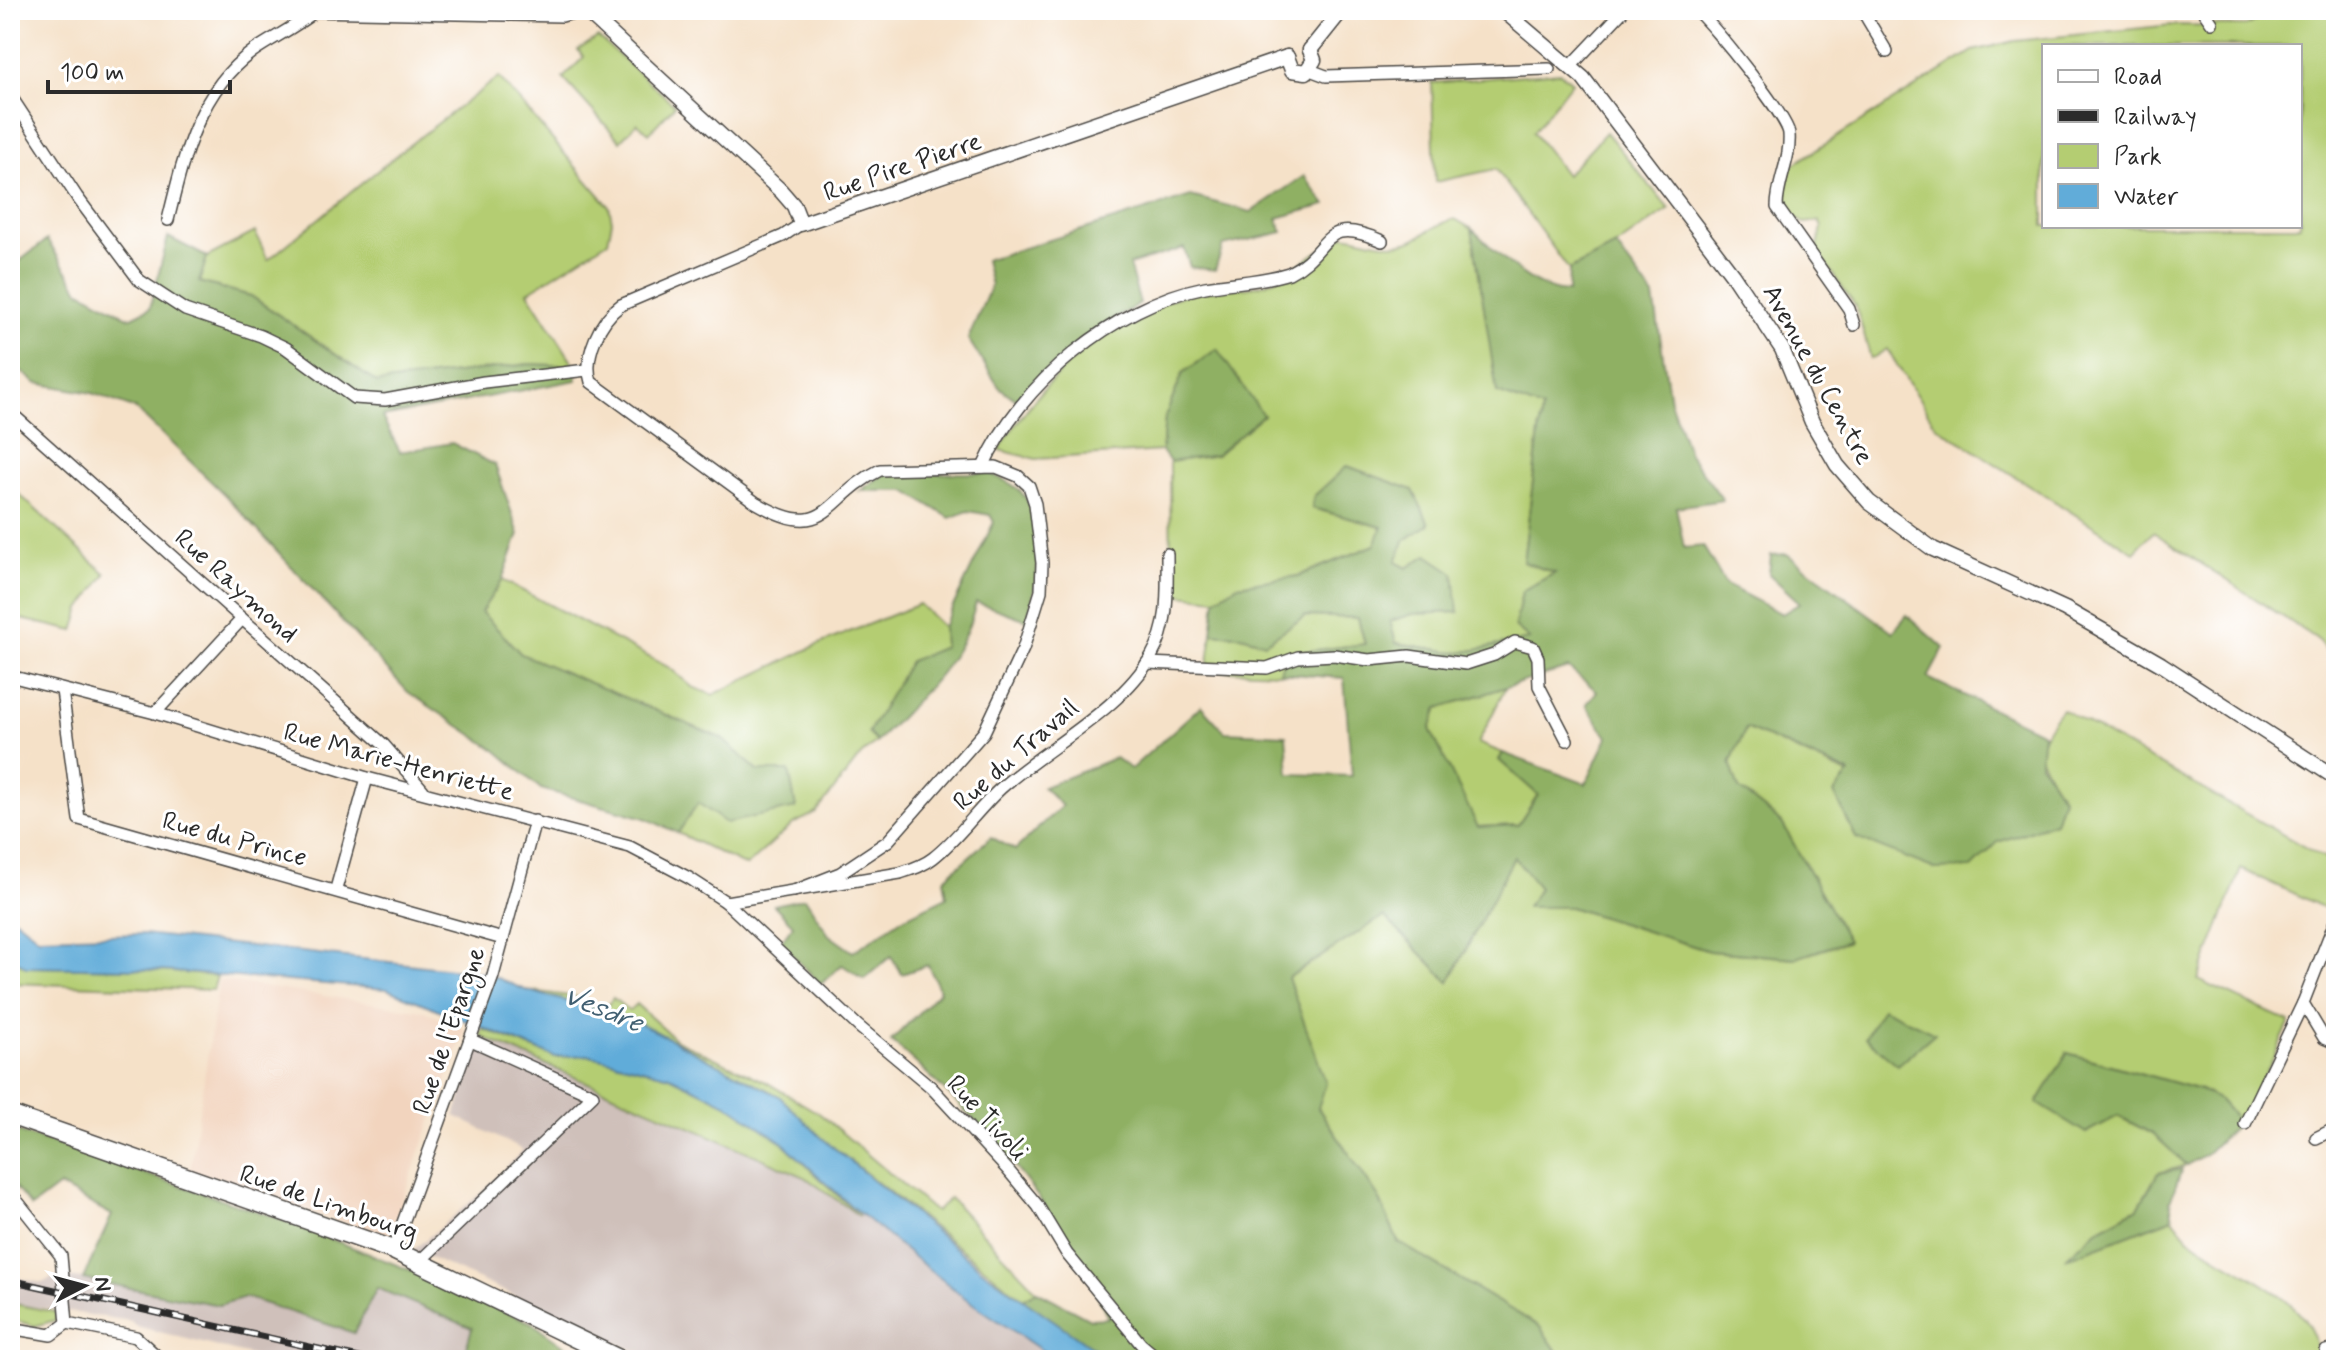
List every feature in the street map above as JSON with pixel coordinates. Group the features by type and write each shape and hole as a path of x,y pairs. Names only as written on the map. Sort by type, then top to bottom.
{"main road":[{"name":"Rue de Limbourg","path":"10,1115 393,1250 621,1360"}],"street":[{"path":"261,10 562,16 584,10 781,191 794,206 801,224"},
{"path":"1310,50 1342,10"},
{"name":"Avenue du Centre","path":"1503,10 1571,66 1639,148 1765,319 1782,349 1812,422 1837,465 1869,502 1933,549 2065,609 2161,664 2336,778"},
{"path":"1571,66 1624,10"},
{"path":"1696,10 1721,33 1788,128 1777,207 1849,309 1854,325"},
{"path":"1862,10 1887,52"},
{"path":"2203,10 2212,23"},
{"path":"168,220 184,157 205,105 233,69 314,12"},
{"path":"1310,50 1294,48 1287,57 1289,67 1296,73 1310,70 1326,76 1549,69"},
{"path":"1310,50 1314,60 1310,70"},
{"name":"Rue Pire Pierre","path":"589,376 608,314 621,305 783,236 801,224 1287,57"},
{"path":"10,95 77,197 139,280 185,310 286,348 354,398 385,400 484,382 589,376 755,502 780,517 799,521 822,515 865,477 880,470 996,467 1018,476 1029,486 1035,504 1042,563 1041,591 1023,649 984,732 888,841 840,873 794,891 726,902"},
{"path":"983,467 990,451 1041,382 1069,356 1122,321 1180,294 1289,273 1299,268 1321,244 1345,230 1355,230 1382,241"},
{"name":"Rue Raymond","path":"12,417 384,745 423,790"},
{"name":"Rue du Travail","path":"794,891 859,881 925,864 999,790 1111,701 1147,663 1161,634 1167,610 1167,554"},
{"path":"155,713 242,619"},
{"path":"1147,663 1267,668 1298,657 1334,655 1369,660 1409,656 1466,664 1494,655 1515,642 1533,647 1538,658 1539,686 1567,740"},
{"name":"Rue Marie-Henriette","path":"10,676 155,713 367,778 423,790 630,847 726,902 756,930"},
{"name":"Rue du Prince","path":"62,690 79,819 336,889 503,939"},
{"path":"336,889 367,778"},
{"name":"Rue de l'Epargne","path":"393,1250 493,976 535,821"},
{"path":"2245,1124 2303,1003 2336,919"},
{"name":"Rue Tivoli","path":"756,930 858,1026 931,1087 1038,1206 1067,1254 1141,1344 1160,1360"},
{"path":"2303,1003 2318,1030 2336,1043"},
{"path":"420,1261 593,1095 472,1037"},
{"path":"2316,1138 2336,1128"},
{"path":"10,1192 61,1256 67,1323"},
{"path":"10,1328 51,1335 67,1323 136,1337 161,1360"}],"shaded area":[{"path":"219,980 424,1011 465,1030 388,1237 190,1171"},
{"path":"483,1029 555,1057 727,1104 969,1301 1056,1360 656,1360 413,1250 481,1193 523,1150 455,1116"},
{"path":"10,1276 42,1283 56,1276 101,1281 219,1305 245,1297 354,1332 377,1288 472,1328 463,1360 269,1360 136,1326 131,1321 10,1303"}],"green space":[{"path":"2274,10 2336,10 2336,662 2317,639 2153,532 2134,552 1936,426 1887,349 1871,359 1856,307 1817,252 1822,227 1819,221 1805,223 1784,211 1782,194 1791,166 1973,51 2015,41 2172,25 2246,26"},
{"path":"598,37 675,105 649,133 637,123 620,141 563,78 584,57 578,50"},
{"path":"1560,72 1572,82 1533,132 1566,175 1606,132 1669,209 1616,246 1569,270 1496,169 1435,182 1432,83"},
{"path":"499,77 609,206 612,221 608,241 528,292 575,366 529,364 377,383 251,296 199,282 207,257 255,232 268,260 404,149"},
{"path":"1304,176 1326,205 1277,218 1283,232 1223,246 1215,270 1190,267 1184,248 1129,265 1140,304 1076,348 1020,403 999,387 968,339 991,286 985,260 1191,196 1251,212"},
{"path":"1455,219 1472,229 1484,301 1542,409 1523,562 1556,573 1530,639 1460,653 1396,643 1389,621 1413,614 1458,612 1407,568 1395,562 1404,541 1429,524 1413,490 1347,466 1312,508 1382,527 1375,545 1298,576 1238,585 1216,599 1171,594 1170,462 1216,455 1165,417 1162,451 1036,459 999,450 1034,401 1076,357 1126,321 1153,307 1191,293 1241,288 1271,281 1343,235 1402,243"},
{"path":"1472,229 1528,278 1554,290 1568,292 1569,270 1616,246 1654,297 1670,401 1689,454 1723,500 1676,507 1684,548 1703,546 1726,585 1782,614 1800,603 1769,574 1771,555 1787,554 1893,632 1907,615 1944,648 1928,678 2043,733 2040,763 2063,797 2055,822 1998,842 1972,868 1935,869 1856,838 1834,793 1850,773 1746,728 1730,763 1739,789 1782,823 1848,941 1796,958 1709,951 1570,907 1527,907 1539,888 1514,857 1449,982 1384,916 1288,978 1326,1083 1318,1108 1379,1198 1398,1242 1540,1327 1563,1360 1110,1360 1023,1299 1037,1291 1090,1319 1108,1318 1067,1239 1015,1167 956,1101 891,1041 940,991 928,965 902,974 891,956 864,979 842,965 821,984 780,943 793,925 774,905 805,898 829,935 853,952 903,918 947,897 944,879 991,837 1015,850 1062,806 1043,787 1115,758 1131,769 1201,706 1225,732 1286,735 1289,774 1352,776 1344,678 1280,673 1285,654 1365,644 1358,618 1305,616 1265,643 1238,635 1212,633 1216,599 1238,585 1298,576 1375,545 1382,527 1312,508 1314,496 1347,466 1413,490 1429,524 1404,541 1396,562 1407,568 1427,555 1454,573 1458,612 1413,614 1390,621 1396,643 1460,653 1529,639 1515,627 1522,591 1555,573 1523,562 1542,409 1497,393","holes":["1568,668 1597,691 1586,705 1608,737 1586,784 1503,753 1499,760 1538,795 1518,825 1478,827 1430,729 1438,708"]},
{"path":"168,237 207,257 199,282 251,296 377,383 529,364 575,366 577,380 382,417 400,452 452,443 495,465 519,534 502,580 481,612 521,654 721,738 758,771 789,771 796,808 726,823 698,803 678,833 645,818 541,789 497,751 408,692 225,495 136,409 92,393 36,383 10,362 10,259 17,263 47,240 79,290 130,318 150,308"},
{"path":"1217,349 1263,415 1216,455 1170,462 1162,451 1165,417 1183,373"},
{"path":"988,473 1021,492 1034,515 1038,561 1027,620 976,602 970,623 950,661 877,742 868,733 910,661 944,647 943,627 994,522 990,515 968,511 950,518 906,491 860,491 884,474"},
{"path":"10,486 106,574 81,609 74,631 17,618 10,631"},
{"path":"502,580 670,668 692,687 713,695 817,645 919,604 943,627 944,647 869,733 877,742 861,755 816,813 793,824 746,866 678,833 698,802 796,808 789,772 758,771 721,738 521,654 481,612"},
{"path":"1305,616 1358,618 1365,644 1285,654 1280,673 1207,670 1212,633 1238,635 1265,643"},
{"path":"1506,687 1478,743 1503,753 1499,760 1538,794 1518,825 1477,827 1430,729 1438,708"},
{"path":"2062,709 2336,865 2336,904 2331,911 2241,869 2198,980 2290,1022 2247,1114 2239,1122 2220,1100 2200,1090 2068,1053 2117,1116 2153,1134 2187,1165 2158,1173 2138,1208 2097,1230 2067,1257 2173,1218 2193,1241 2272,1290 2290,1305 2305,1321 2314,1339 2316,1360 1563,1360 1540,1327 1398,1242 1378,1197 1318,1108 1288,978 1384,916 1449,982 1514,857 1539,888 1528,907 1570,907 1709,951 1796,958 1847,942 1782,823 1739,789 1730,763 1746,728 1998,842 2055,822 2063,797 2047,772 2040,753 2045,734"},
{"path":"10,956 26,967 137,969 217,976 213,990 10,983"},
{"path":"525,990 576,997 606,1007 613,998 629,1011 636,1004 676,1040 766,1082 820,1114 935,1212 950,1198 1037,1291 1023,1299 822,1138 779,1096 632,1019"},
{"path":"1882,1008 1935,1033 1898,1065 1865,1038"},
{"path":"483,1029 555,1057 588,1055 670,1076 727,1104 782,1142 859,1216 805,1177 480,1036"},
{"path":"2067,1053 2200,1090 2220,1100 2239,1122 2207,1153 2187,1165 2153,1134 2118,1116 2086,1133 2037,1103"},
{"path":"10,1129 275,1217 425,1276 532,1323 569,1349 592,1360 463,1360 472,1328 377,1288 354,1333 245,1297 219,1305 83,1279 112,1215 59,1186 31,1207 10,1181"},
{"path":"2182,1169 2170,1201 2173,1218 2065,1259 2097,1230 2138,1208 2158,1173"},
{"path":"10,1303 55,1312 56,1320 35,1326 10,1319"}],"water":[{"path":"10,915 38,937 144,934 486,973 525,990 632,1019 779,1096 822,1138 986,1273 1110,1360 1056,1360 969,1301 851,1206 782,1142 727,1104 670,1076 588,1055 555,1057 387,989 137,969 26,967 10,956"}],"railway":[{"path":"10,1280 368,1360"}],"water label":[{"name":"Vesdre","path":"604,1008"}]}
